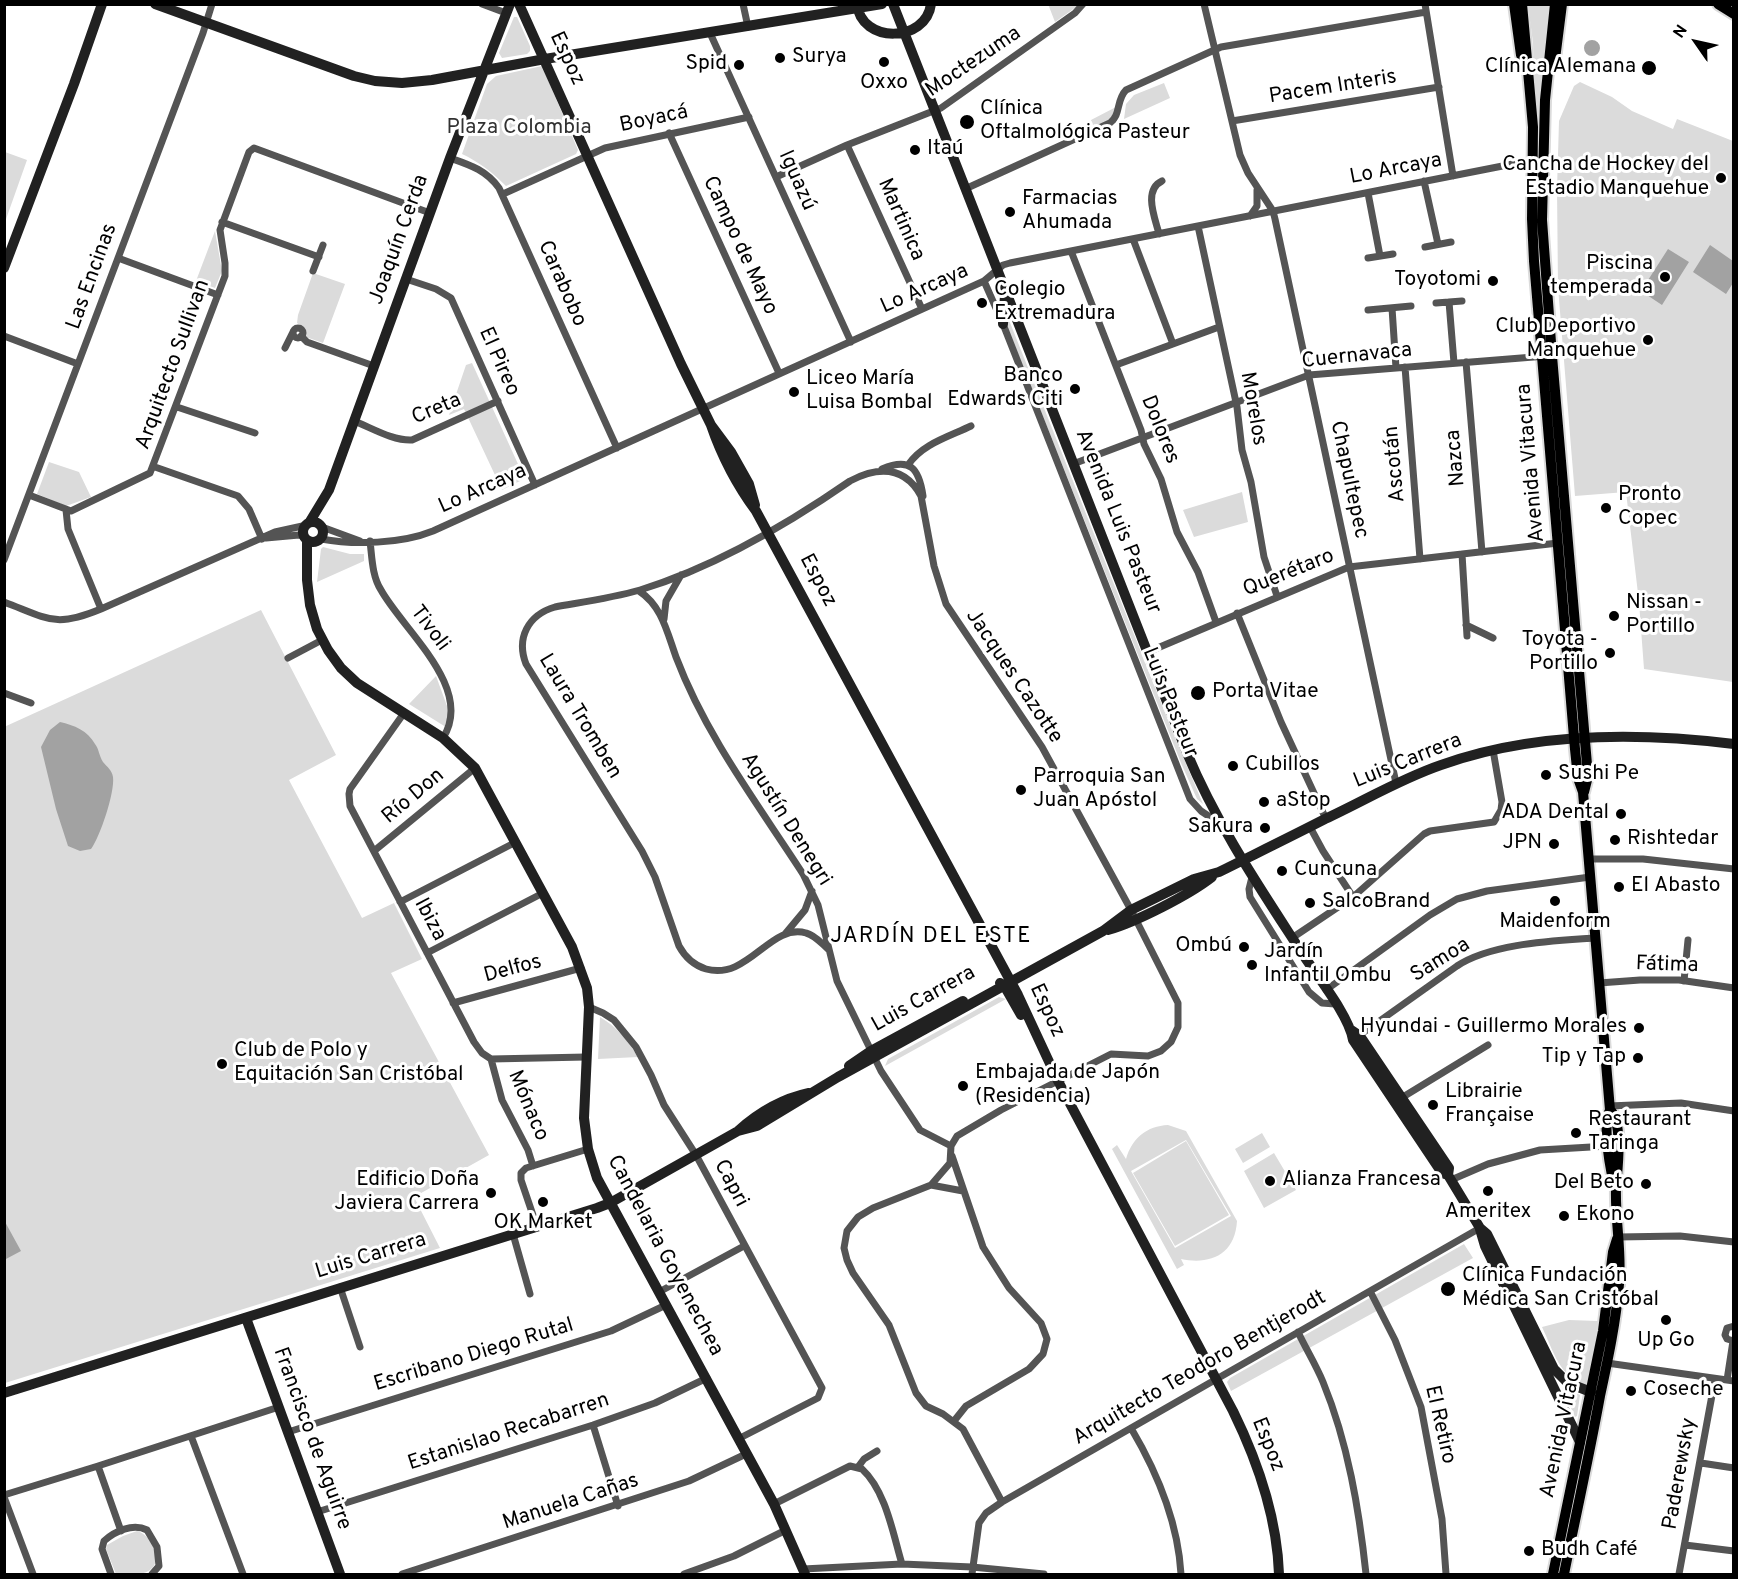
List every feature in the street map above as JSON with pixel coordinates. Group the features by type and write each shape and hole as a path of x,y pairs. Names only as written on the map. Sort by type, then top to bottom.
{"main road":[{"name":"Avenida Vitacura","path":"1514,4 1522,63 1531,93"},
{"name":"Avenida Vitacura","path":"1522,4 1531,93 1533,240 1547,356 1579,739 1578,777 1584,792 1610,1108 1615,1120 1619,1169 1616,1188 1617,1237 1621,1251 1621,1270 1615,1322 1564,1575"},
{"name":"Avenida Vitacura","path":"1555,4 1545,100 1542,220 1558,543 1579,739"},
{"name":"Avenida Vitacura","path":"1545,100 1553,68 1562,4"},
{"path":"1718,4 1734,14"},
{"name":"Avenida Vitacura","path":"1610,1108 1607,1113 1608,1146 1610,1167 1616,1188"},
{"name":"Avenida Vitacura","path":"1553,1575 1600,1346 1617,1237"},
{"path":"1600,1346 1602,1358 1607,1363"},
{"path":"1591,1392 1596,1397 1597,1413"}],"street":[{"path":"4,268 102,4"},
{"path":"154,4 354,76 375,81 402,83 432,81 882,4"},
{"name":"Las Encinas","path":"4,560 212,4"},
{"path":"482,4 508,9"},
{"name":"Espoz","path":"519,4 711,425 731,452 749,484 756,511 1241,1429 1263,1484 1275,1533 1278,1575"},
{"path":"743,4 748,27"},
{"name":"Avenida Luis Pasteur","path":"893,4 1191,762 1219,823 1398,1101 1449,1168 1450,1177 1480,1228 1485,1246 1580,1442"},
{"path":"857,7 863,21 874,30 904,33 921,25 927,17 931,4"},
{"name":"Moctezuma","path":"776,177 847,145 947,105 1075,13 1083,4"},
{"name":"Chapultepec","path":"1204,4 1240,155 1257,188 1273,211 1396,783"},
{"path":"965,189 1110,123 1116,118 1120,97 1126,90 1221,47 1425,8 1453,176"},
{"name":"Joaquín Cerda","path":"313,532 450,158 508,9"},
{"name":"Iguazú","path":"710,33 851,342"},
{"name":"Pacem Interis","path":"1232,121 1439,87"},
{"name":"Boyacá","path":"503,194 605,148 749,117"},
{"name":"Campo de Mayo","path":"669,133 779,374"},
{"name":"Martinica","path":"847,145 922,309"},
{"name":"Arquitecto Sullivan","path":"154,466 226,269 220,234 222,222 249,152 254,148 430,213"},
{"name":"Carabobo","path":"450,158 484,172 503,194 617,448"},
{"name":"Lo Arcaya","path":"263,538 313,532 347,543 419,537 984,282 1010,262 1533,160"},
{"path":"1159,234 1151,195 1154,186 1162,181"},
{"path":"1424,181 1438,244"},
{"path":"1250,216 1257,206 1257,188"},
{"path":"1368,192 1380,256"},
{"path":"222,222 319,257"},
{"name":"Morelos","path":"1198,226 1264,556 1277,596"},
{"path":"1133,239 1173,344"},
{"path":"1425,247 1451,242"},
{"path":"313,271 323,245"},
{"name":"Dolores","path":"1071,251 1142,438 1161,479 1177,532 1198,572 1216,622"},
{"path":"1368,258 1393,254"},
{"path":"118,258 218,295"},
{"name":"El Pireo","path":"406,279 436,289 451,298 535,485"},
{"name":"Luis Pasteur","path":"984,282 1003,324 1190,799 1201,811 1219,823"},
{"path":"1003,324 1005,292"},
{"path":"1436,303 1462,301"},
{"path":"1449,302 1454,363"},
{"path":"1368,310 1411,306"},
{"path":"1392,308 1396,368"},
{"path":"1116,365 1219,327"},
{"path":"285,348 295,328 300,328 303,332 301,336 307,342 374,366"},
{"path":"4,336 78,364"},
{"name":"Cuernavaca","path":"1073,464 1309,375 1547,356"},
{"name":"Nazca","path":"1466,362 1482,552"},
{"name":"Ascotán","path":"1405,367 1420,559"},
{"name":"Creta","path":"354,421 396,438 412,440 498,401"},
{"path":"177,407 255,433"},
{"path":"768,532 864,474 899,463 908,465 922,449 970,426"},
{"name":"Jacques Cazotte","path":"908,465 920,479 934,566 946,604 1042,747 1178,1003 1179,1018 1175,1034 1166,1048 1148,1056 1112,1054 962,1132 951,1146"},
{"path":"29,495 71,511 150,473 154,466 238,496 249,509 263,538"},
{"name":"Jacques Cazotte","path":"878,470 897,474 916,486 925,510"},
{"path":"66,510 68,529 101,609"},
{"name":"Lo Arcaya","path":"4,602 47,618 60,621 75,619 275,532 313,532 360,541"},
{"name":"Candelaria Goyenechea","path":"313,532 308,567 310,605 322,640 334,659 349,676 443,738 475,768 572,947 587,988 589,1007 584,1118 588,1149 597,1178 774,1504 804,1572"},
{"name":"Laura Tromben","path":"768,532 733,552 639,591 555,607 542,612 532,620 524,634 522,651 526,664 642,851 655,877 679,946 685,956 704,968 715,970 727,970 744,963 784,936 802,915 812,891"},
{"name":"Tivoli","path":"370,541 372,562 379,588 433,662 447,691 452,719 443,738"},
{"name":"Querétaro","path":"1148,652 1349,567 1558,543"},
{"path":"1462,554 1467,636"},
{"name":"Agustín Denegri","path":"665,624 666,601 681,575"},
{"name":"Agustín Denegri","path":"639,591 654,603 665,624 688,687 711,732 812,891 822,920 837,981 873,1054 915,1125 951,1146"},
{"path":"1237,613 1281,722 1326,819"},
{"path":"1466,625 1493,638"},
{"path":"288,658 322,640"},
{"path":"4,693 31,703"},
{"name":"Ibiza","path":"404,712 356,780 348,794 350,806 474,1042 482,1053 491,1059"},
{"name":"Luis Carrera","path":"4,1393 610,1203 738,1131 755,1116 790,1097 812,1092 873,1054 1041,959 1065,952 1194,879 1219,872 1396,783 1441,765 1493,750 1579,739 1672,738 1734,744"},
{"path":"1292,938 1353,897 1424,834 1430,831 1494,822 1498,817 1502,802 1493,750"},
{"name":"Río Don","path":"374,851 475,768"},
{"path":"1310,827 1353,897"},
{"path":"400,902 516,842"},
{"path":"1589,859 1643,859 1734,869"},
{"path":"1252,877 1250,897 1309,992 1322,1003 1335,1004"},
{"path":"1326,990 1430,915 1457,899 1487,891 1590,877"},
{"path":"427,953 543,893"},
{"path":"784,936 808,933 828,949"},
{"name":"Samoa","path":"1355,1035 1474,956 1528,945 1595,938"},
{"path":"1684,981 1688,940"},
{"name":"Delfos","path":"453,1003 581,968"},
{"name":"Fátima","path":"1599,983 1640,980 1684,981 1734,987"},
{"name":"Capri","path":"589,1007 609,1016 627,1034 644,1059 664,1105 696,1155 822,1388 821,1393 812,1401 738,1439"},
{"path":"1398,1101 1488,1045"},
{"path":"491,1059 585,1057"},
{"name":"Mónaco","path":"491,1059 502,1100 528,1150 533,1166 524,1170 520,1176 537,1227"},
{"path":"1610,1108 1681,1103 1734,1111"},
{"path":"951,1146 952,1156 978,1237 988,1258 1009,1288 1041,1323 1047,1338 1043,1354 1029,1369 966,1406 954,1421"},
{"path":"1450,1177 1540,1150 1608,1146"},
{"path":"533,1166 588,1149"},
{"path":"952,1156 945,1170 932,1185 873,1208 858,1217 847,1231 844,1248 853,1273 889,1324 916,1393 926,1406 954,1421 968,1435 1002,1502"},
{"path":"932,1185 963,1191"},
{"name":"Avenida Luis Pasteur","path":"1480,1228 1487,1234 1554,1369 1568,1383 1591,1392"},
{"name":"Arquitecto Teodoro Bentjerodt","path":"972,1571 979,1523 986,1513 1002,1502 1480,1228"},
{"path":"513,1234 531,1294"},
{"path":"1617,1237 1680,1236 1734,1242"},
{"path":"659,1292 744,1246"},
{"path":"340,1287 360,1347"},
{"name":"El Retiro","path":"1370,1291 1395,1340 1420,1407 1442,1518 1446,1575"},
{"name":"Escribano Diego Rutal","path":"288,1432 610,1330 666,1305"},
{"name":"Francisco de Aguirre","path":"246,1318 340,1575"},
{"path":"1607,1363 1730,1381 1733,1341 1727,1339 1725,1335 1727,1328 1734,1326"},
{"path":"1298,1332 1324,1384 1342,1439 1358,1510 1366,1575"},
{"name":"Estanislao Recabarren","path":"317,1512 593,1425 655,1403 707,1378"},
{"name":"Paderewsky","path":"1679,1575 1715,1379"},
{"path":"33,1575 4,1496 279,1407"},
{"path":"593,1425 618,1506"},
{"path":"1131,1428 1162,1492 1174,1533 1181,1575"},
{"path":"191,1436 243,1575"},
{"path":"858,1467 864,1459 877,1451"},
{"name":"Manuela Cañas","path":"402,1575 618,1506 689,1481 746,1454"},
{"path":"1701,1463 1734,1467"},
{"path":"99,1466 121,1531"},
{"path":"774,1504 850,1466 858,1467 866,1473 882,1502 907,1575"},
{"path":"111,1575 102,1545 108,1538 134,1527 147,1530 152,1537 159,1558 159,1566 152,1575"},
{"path":"684,1575 734,1556 786,1530"},
{"path":"1685,1545 1734,1551"},
{"path":"804,1572 904,1565 1044,1575"}],"green space":[{"path":"1048,4 1079,5 1055,22"},
{"path":"1528,5 1550,5 1544,62 1538,174 1538,112"},
{"path":"514,17 517,17 530,51 527,54 502,58 499,53"},
{"name":"Plaza Colombia","path":"542,66 578,150 576,154 506,186 474,160 462,154 487,84 496,76"},
{"name":"Club Deportivo Manquehue","path":"1580,82 1612,97 1632,111 1673,129 1677,119 1733,141 1733,682 1644,669 1639,602 1626,492 1575,496 1558,287 1557,189 1559,121 1574,86"},
{"path":"1164,83 1170,98 1124,119 1126,104 1134,95"},
{"path":"1116,107 1110,121 1094,128 1091,120"},
{"path":"5,152 27,160 5,222"},
{"path":"215,231 222,271 215,288 196,281"},
{"path":"313,273 345,284 323,343 306,337 304,328 297,323"},
{"path":"1007,315 1203,804 1197,799 1181,763 1005,321"},
{"path":"472,363 523,475 522,480 502,490 464,409 449,415 466,365"},
{"path":"49,462 79,472 91,497 66,506 37,494"},
{"path":"1242,492 1248,522 1194,537 1183,510"},
{"path":"323,547 350,554 364,554 364,561 317,582"},
{"name":"Club de Polo y Equitación San Cristóbal","path":"261,610 336,755 289,780 362,918 394,903 422,959 391,973 489,1155 414,1197 440,1248 5,1383 4,727"},
{"path":"436,676 447,706 449,729 409,704"},
{"path":"999,997 1006,999 885,1066 888,1059"},
{"path":"600,1017 621,1034 638,1057 598,1059"},
{"path":"1168,1125 1186,1131 1237,1221 1235,1233 1226,1250 1211,1259 1181,1259 1184,1265 1177,1269 1112,1149 1117,1145 1126,1159 1132,1145 1141,1134","holes":["1186,1140 1231,1216 1175,1248 1131,1171"]},
{"path":"1262,1133 1270,1147 1243,1163 1235,1149"},
{"path":"1186,1141 1229,1215 1175,1246 1133,1173"},
{"name":"Alianza Francesa","path":"1274,1153 1296,1190 1264,1208 1244,1171"},
{"path":"1464,1244 1473,1258 1231,1391 1227,1382 1230,1378"},
{"path":"1569,1320 1598,1321 1587,1386 1578,1382 1564,1370 1542,1327"},
{"path":"1562,1388 1580,1395 1575,1417"},
{"path":"137,1531 147,1537 154,1548 156,1561 154,1566 142,1574 116,1574 106,1549 107,1545"}],"shaded area":[{"path":"1589,40 1595,40 1600,48 1598,54 1589,56 1584,51 1584,45"},
{"path":"1710,245 1733,261 1733,283 1726,294 1693,272"},
{"name":"Piscina temperada","path":"1668,249 1689,262 1662,305 1641,291"},
{"path":"60,722 85,732 92,739 112,775 113,784 106,814 99,835 91,849 80,851 68,846 56,809 41,747 50,730"},
{"path":"4,1220 21,1251 6,1259 4,1256"}],"place":[{"name":"Surya","path":"780,58"},
{"name":"Oxxo","path":"884,62"},
{"name":"Spid","path":"739,65"},
{"name":"Clínica Alemana","path":"1649,68"},
{"name":"Clínica Oftalmológica Pasteur","path":"967,122"},
{"name":"Itaú","path":"915,150"},
{"name":"Cancha de Hockey del Estadio Manquehue","path":"1721,178"},
{"name":"Farmacias Ahumada","path":"1010,212"},
{"name":"Piscina temperada","path":"1665,277"},
{"name":"Toyotomi","path":"1493,281"},
{"name":"Colegio Extremadura","path":"982,303"},
{"name":"Club Deportivo Manquehue","path":"1648,340"},
{"name":"Banco Edwards Citi","path":"1075,389"},
{"name":"Liceo María Luisa Bombal","path":"794,392"},
{"name":"Pronto Copec","path":"1606,508"},
{"name":"Nissan - Portillo","path":"1614,616"},
{"name":"Toyota - Portillo","path":"1610,653"},
{"name":"Porta Vitae","path":"1198,693"},
{"name":"Cubillos","path":"1233,766"},
{"name":"Sushi Pe","path":"1546,775"},
{"name":"Parroquia San Juan Apóstol","path":"1021,790"},
{"name":"aStop","path":"1264,802"},
{"name":"ADA Dental","path":"1621,814"},
{"name":"Sakura","path":"1265,828"},
{"name":"Rishtedar","path":"1615,840"},
{"name":"JPN","path":"1554,844"},
{"name":"Cuncuna","path":"1282,871"},
{"name":"El Abasto","path":"1619,887"},
{"name":"Maidenform","path":"1555,901"},
{"name":"SalcoBrand","path":"1310,903"},
{"name":"Ombú","path":"1244,947"},
{"name":"Jardín Infantil Ombu","path":"1252,965"},
{"name":"Hyundai - Guillermo Morales","path":"1639,1028"},
{"name":"Tip y Tap","path":"1638,1058"},
{"name":"Club de Polo y Equitación San Cristóbal","path":"222,1064"},
{"name":"Embajada de Japón (Residencia)","path":"963,1086"},
{"name":"Librairie Française","path":"1433,1105"},
{"name":"Restaurant Taringa","path":"1576,1133"},
{"name":"Alianza Francesa","path":"1270,1181"},
{"name":"Del Beto","path":"1646,1184"},
{"name":"Ameritex","path":"1488,1191"},
{"name":"Edificio Doña Javiera Carrera","path":"491,1193"},
{"name":"OK Market","path":"543,1202"},
{"name":"Ekono","path":"1564,1216"},
{"name":"Clínica Fundación Médica San Cristóbal","path":"1448,1289"},
{"name":"Up Go","path":"1666,1320"},
{"name":"Coseche","path":"1631,1391"},
{"name":"Budh Café","path":"1529,1551"}],"district":[{"name":"JARDÍN DEL ESTE","path":"931,938"}]}
